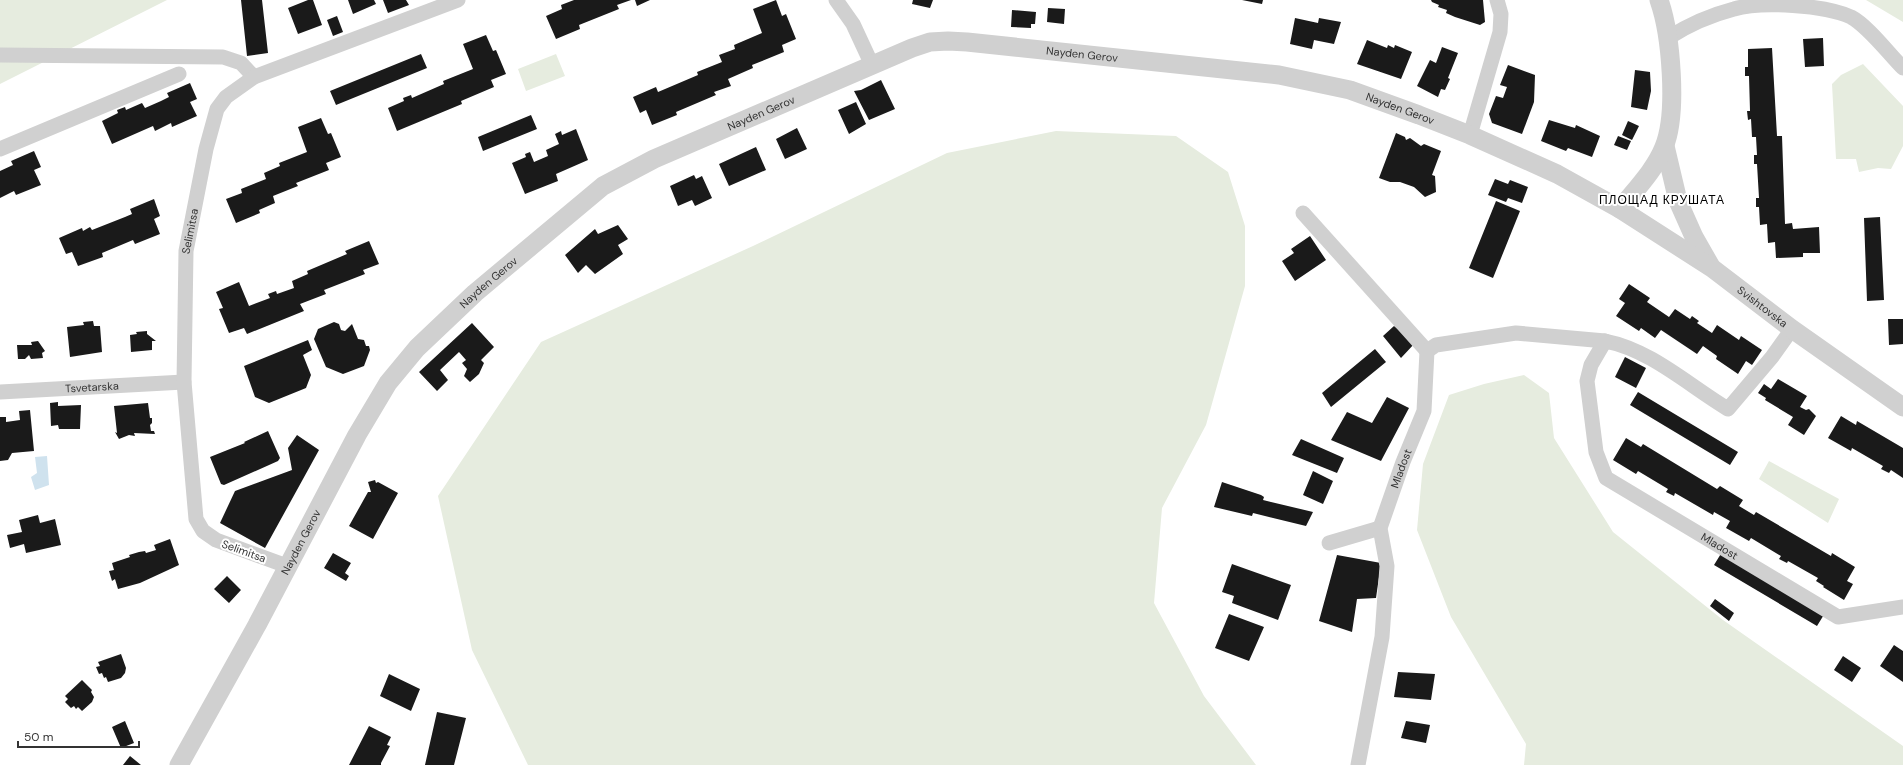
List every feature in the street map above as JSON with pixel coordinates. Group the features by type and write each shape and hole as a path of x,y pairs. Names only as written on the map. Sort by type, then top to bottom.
{"street":[{"name":"Selimitsa","path":"287,566 216,540 203,530 196,519 184,382 186,251 206,149 217,109 226,98 254,77 458,0"},
{"path":"836,0 854,24 872,65"},
{"path":"1470,135 1500,32 1501,14 1497,0"},
{"path":"1620,209 1650,170 1665,146 1671,114 1668,38 1659,0"},
{"path":"1668,38 1695,22 1735,8 1794,4 1826,10 1851,17 1872,35 1903,68"},
{"name":"Nayden Gerov","path":"179,765 257,625 357,435 388,384 418,348 475,293 602,186 654,159 912,48 930,42 948,40 1280,75 1350,90 1470,135 1557,174 1620,209"},
{"path":"0,55 223,57 242,63 254,77"},
{"path":"0,149 179,74"},
{"path":"1665,146 1678,201 1685,219 1712,268"},
{"name":"Svishtovska","path":"1620,209 1712,268 1792,329 1903,407"},
{"path":"1303,213 1427,351 1436,345 1516,333 1605,341 1624,345 1644,354 1728,409 1772,357 1792,329"},
{"name":"Mladost","path":"1605,341 1591,365 1587,381 1596,452 1606,478 1838,617 1903,607"},
{"name":"Mladost","path":"1358,765 1382,637 1387,566 1380,528 1403,462 1424,411 1427,351"},
{"name":"Tsvetarska","path":"0,392 184,382"},
{"path":"1328,543 1380,528"}],"shaded area":[{"path":"0,0 167,0 0,84"},
{"path":"1866,0 1903,0 1903,22"},
{"path":"556,54 565,76 526,91 518,69"},
{"path":"1863,64 1903,106 1903,146 1891,169 1878,168 1859,172 1856,159 1836,159 1832,84 1841,75"},
{"path":"1056,131 1176,136 1228,172 1245,226 1245,286 1206,425 1162,508 1154,603 1204,696 1256,765 528,765 472,650 438,496 541,342 753,246 947,153"},
{"path":"1524,375 1549,393 1554,438 1613,532 1723,620 1903,746 1903,765 1524,765 1526,744 1451,617 1417,530 1423,464 1449,395 1484,384"},
{"path":"1769,461 1839,499 1828,523 1759,479"}],"water":[{"path":"47,456 49,485 35,490 31,477 37,473 35,457"}],"building":[{"path":"241,0 262,0 268,53 247,56"},
{"path":"308,0 313,0 322,25 298,34 288,8"},
{"path":"348,0 374,0 376,4 353,14"},
{"path":"383,0 406,0 409,5 388,13"},
{"path":"574,0 631,0 617,5 619,9 579,25 580,29 556,39 546,16 562,9 561,5"},
{"path":"635,0 650,0 637,6"},
{"path":"776,0 782,16 786,14 796,39 782,45 784,52 752,65 753,68 728,79 731,86 714,92 716,95 676,112 677,115 652,125 646,110 640,113 633,97 656,87 658,92 698,75 697,72 722,62 719,55 735,49 734,45 762,33 753,9"},
{"path":"913,0 933,0 930,8 912,4"},
{"path":"1242,0 1263,0 1262,4"},
{"path":"1431,0 1483,0 1485,22 1480,25 1455,17 1446,13 1447,10 1438,7 1439,5"},
{"path":"1048,8 1065,9 1064,24 1047,22"},
{"path":"1012,10 1036,12 1035,24 1031,24 1031,28 1011,27"},
{"path":"337,16 343,32 333,36 327,20"},
{"path":"1295,18 1318,23 1319,18 1341,22 1334,44 1314,40 1312,49 1290,44"},
{"path":"486,35 493,51 496,50 506,74 491,80 494,87 461,101 462,104 397,131 388,108 404,101 403,98 411,95 412,98 444,84 443,81 473,69 463,44"},
{"path":"1823,38 1824,66 1805,67 1803,39"},
{"path":"1367,40 1387,48 1388,45 1394,48 1395,45 1412,52 1401,79 1357,64"},
{"path":"1442,47 1458,53 1445,90 1441,89 1438,97 1417,86 1430,60 1436,63"},
{"path":"1772,48 1777,136 1782,136 1785,224 1792,223 1793,229 1819,227 1820,253 1803,253 1803,257 1776,258 1775,242 1768,243 1767,224 1760,225 1759,207 1756,207 1756,198 1759,198 1757,164 1754,164 1754,155 1757,155 1756,137 1752,137 1751,119 1748,120 1747,111 1750,111 1749,76 1745,76 1745,67 1748,67 1748,49"},
{"path":"421,54 427,68 336,105 330,91"},
{"path":"1508,65 1535,75 1534,102 1522,134 1492,123 1489,114 1496,96 1503,98 1507,87 1500,85"},
{"path":"1635,70 1650,72 1651,91 1647,110 1631,107"},
{"path":"881,80 895,109 869,120 854,91 861,90"},
{"path":"190,83 197,99 190,102 197,116 172,127 171,123 155,131 153,126 112,144 102,121 118,113 117,110 125,107 126,110 142,103 145,108 169,97 167,93"},
{"path":"856,102 866,124 849,134 838,110"},
{"path":"531,115 537,129 483,151 478,137"},
{"path":"321,118 328,134 331,133 341,157 326,163 329,170 296,183 298,186 273,196 275,203 259,210 260,213 236,223 226,199 242,193 241,189 266,179 264,173 280,166 279,163 307,152 298,127"},
{"path":"1549,120 1575,128 1576,125 1600,136 1592,157 1568,148 1566,151 1541,141"},
{"path":"1628,121 1639,126 1632,140 1622,135"},
{"path":"797,128 807,149 785,159 776,139"},
{"path":"576,129 588,160 556,174 558,181 525,194 512,163 526,157 525,154 530,152 534,162 548,156 546,150 559,144 555,134 561,131 562,135"},
{"path":"1396,133 1405,137 1406,140 1410,138 1421,146 1424,144 1441,151 1432,175 1435,176 1436,192 1425,197 1414,187 1400,182 1390,182 1379,178"},
{"path":"1618,136 1631,141 1627,150 1614,145"},
{"path":"756,147 766,170 729,186 719,164"},
{"path":"34,151 41,167 34,170 41,185 16,195 14,191 0,198 0,171 13,165 11,161"},
{"path":"694,175 696,179 702,176 712,198 695,206 692,200 678,206 670,186"},
{"path":"1495,179 1508,184 1510,180 1528,187 1522,203 1508,198 1506,202 1488,195"},
{"path":"154,199 160,216 154,219 160,234 135,244 133,240 102,253 103,257 78,266 72,252 66,254 59,238 82,228 83,231 90,227 92,230 125,217 132,214 130,209"},
{"path":"1496,201 1520,211 1493,278 1469,268"},
{"path":"1880,217 1884,300 1867,301 1864,218"},
{"path":"618,225 628,239 618,245 623,254 595,274 586,265 578,273 565,255 595,229 598,234"},
{"path":"1310,236 1326,260 1295,281 1282,261 1294,253 1291,249"},
{"path":"369,241 379,264 363,270 365,274 324,290 326,294 300,304 304,311 247,334 244,328 229,333 219,309 223,308 216,292 239,282 249,306 270,298 268,294 276,291 277,294 294,288 292,281 308,274 307,271 347,254 345,251"},
{"path":"1629,284 1650,298 1647,302 1669,317 1675,309 1690,319 1692,316 1699,321 1697,323 1712,333 1717,325 1739,340 1741,336 1762,350 1752,365 1746,361 1738,374 1716,359 1717,356 1703,346 1697,354 1661,330 1655,338 1641,328 1639,331 1616,316 1625,303 1619,299"},
{"path":"1888,319 1903,319 1903,344 1889,345"},
{"path":"93,321 94,326 100,326 102,352 70,357 67,327 84,325 83,322"},
{"path":"334,322 339,324 341,330 345,331 352,324 358,339 364,340 366,346 369,346 370,350 364,366 343,374 326,367 314,339 318,329"},
{"path":"472,323 494,347 481,360 484,363 479,374 470,382 464,376 467,369 462,363 466,360 459,352 440,370 448,380 437,391 419,372"},
{"path":"1394,326 1415,343 1401,358 1383,336"},
{"path":"147,331 147,334 156,341 152,341 152,350 131,352 130,335 137,334 136,332"},
{"path":"308,340 312,350 303,355 311,375 306,388 269,403 255,397 244,366"},
{"path":"38,341 45,351 42,353 43,358 31,359 29,355 25,359 18,359 17,345 32,345 31,342"},
{"path":"1375,349 1386,362 1331,407 1322,393"},
{"path":"1625,357 1646,368 1636,388 1615,377"},
{"path":"1778,379 1807,396 1800,407 1806,410 1809,409 1816,416 1804,435 1788,425 1793,417 1765,400 1766,398 1758,393 1764,384 1771,389"},
{"path":"1638,392 1738,452 1730,465 1630,405"},
{"path":"1387,397 1409,408 1381,461 1331,440 1347,412 1372,423"},
{"path":"58,402 58,406 81,405 80,429 59,429 58,425 51,426 50,403"},
{"path":"148,403 150,418 152,418 152,423 150,425 151,431 154,431 155,434 134,433 135,436 129,435 119,439 115,432 117,433 114,406"},
{"path":"30,410 34,451 12,453 8,460 0,461 0,417 6,417 6,422 20,420 19,411"},
{"path":"1841,416 1856,425 1857,421 1903,448 1903,478 1891,470 1889,473 1881,469 1883,466 1852,448 1851,451 1828,438"},
{"path":"268,431 280,458 278,461 224,485 221,484 210,457 245,443 244,442"},
{"path":"297,435 319,450 265,548 220,523 235,491 292,470 288,448"},
{"path":"1626,438 1641,447 1643,444 1717,489 1720,486 1743,500 1739,506 1754,515 1756,512 1831,556 1832,553 1855,567 1847,581 1853,584 1844,600 1823,587 1824,586 1816,581 1818,578 1788,561 1787,563 1779,559 1781,556 1751,538 1749,541 1726,528 1730,521 1714,512 1713,515 1675,493 1674,496 1666,492 1668,489 1638,471 1636,474 1613,460"},
{"path":"1301,439 1344,458 1337,473 1292,455"},
{"path":"1313,471 1333,481 1323,504 1303,495"},
{"path":"375,480 376,483 378,482 398,493 373,539 349,526 368,492 371,492 368,482"},
{"path":"1222,482 1261,495 1264,497 1263,500 1313,512 1306,526 1253,513 1252,516 1214,507"},
{"path":"38,515 40,523 55,519 61,545 26,553 24,544 10,548 7,535 22,532 19,520"},
{"path":"170,539 179,565 140,583 118,589 115,579 112,581 109,571 114,570 112,563 130,557 129,555 139,552 145,551 146,553 156,550 154,545"},
{"path":"1722,552 1825,613 1817,626 1714,565"},
{"path":"333,553 351,563 345,573 349,576 346,581 324,568"},
{"path":"1337,555 1381,563 1376,598 1357,599 1352,632 1319,621"},
{"path":"1232,564 1291,585 1278,620 1232,603 1234,596 1222,592"},
{"path":"227,576 241,590 229,603 214,589"},
{"path":"1715,599 1734,613 1729,621 1710,606"},
{"path":"1229,614 1264,627 1249,661 1215,648"},
{"path":"1894,645 1903,651 1903,682 1880,666"},
{"path":"121,654 126,668 125,673 121,678 108,682 102,673 99,674 96,667 100,666 98,662"},
{"path":"1843,656 1861,668 1852,682 1834,670"},
{"path":"1398,672 1435,674 1431,700 1394,697"},
{"path":"389,674 420,689 411,711 380,696"},
{"path":"82,680 92,690 91,692 94,697 92,702 82,711 78,707 76,709 74,706 71,708 65,702 68,699 65,696"},
{"path":"437,712 466,718 454,765 425,765"},
{"path":"125,721 134,743 121,748 112,727"},
{"path":"1406,721 1430,725 1426,743 1401,738"},
{"path":"369,726 391,737 387,745 390,746 381,765 349,765"},
{"path":"130,756 141,765 123,765"}],"district":[{"name":"ПЛОЩАД КРУШАТА","path":"1662,200"}]}
